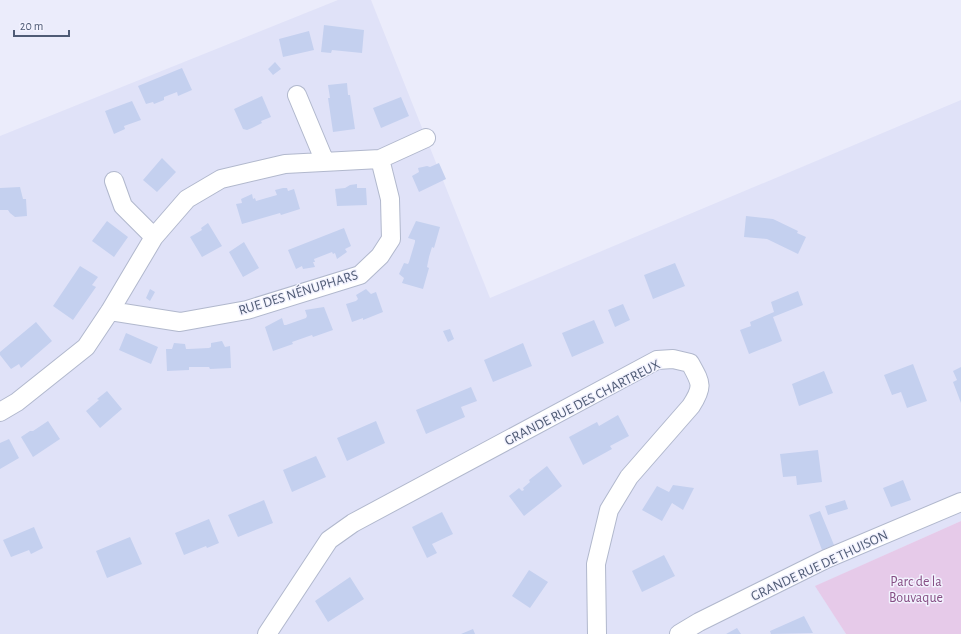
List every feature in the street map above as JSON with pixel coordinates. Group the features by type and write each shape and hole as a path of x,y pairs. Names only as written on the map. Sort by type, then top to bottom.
{"street":[{"path":"297,95 325,162"},
{"path":"0,412 17,402 86,347 110,311 154,238 187,199 221,179 285,164 380,159 426,138"},
{"name":"RUE DES NÉNUPHARS","path":"110,311 180,322 247,310 360,275 380,256 391,239 390,199 380,159"},
{"path":"114,181 123,206 154,238"},
{"name":"GRANDE RUE DES CHARTREUX","path":"267,634 329,540 353,523 657,360 673,358 690,363 700,380 699,393 691,406 629,477 610,510 596,564 597,634"},
{"name":"GRANDE RUE DE THUISON","path":"679,634 700,622 826,560 961,502"}],"shaded area":[{"path":"338,0 371,0 490,298 961,100 961,521 816,586 846,634 0,634 0,136"}],"green space":[{"name":"Parc de la Bouvaque","path":"961,521 961,634 846,634 815,586"}],"building":[{"path":"324,25 364,30 362,53 332,50 331,53 321,52"},
{"path":"309,31 314,50 283,57 279,39"},
{"path":"275,62 281,69 273,75 268,69"},
{"path":"182,68 192,90 178,96 177,92 164,97 164,100 154,104 153,102 146,104 138,86"},
{"path":"347,83 355,129 333,132 328,98 330,98 328,85"},
{"path":"262,96 271,117 261,121 262,123 252,128 247,130 243,129 234,109"},
{"path":"401,97 409,116 381,128 373,108"},
{"path":"132,101 141,120 124,126 125,129 114,134 105,111"},
{"path":"162,158 176,172 157,192 143,180"},
{"path":"439,163 446,179 419,192 412,176 419,172 418,168 427,166 430,167"},
{"path":"357,184 357,188 366,188 367,205 337,206 335,189 345,188 350,185"},
{"path":"20,187 23,199 26,199 27,216 15,217 8,210 0,210 0,188"},
{"path":"287,188 288,191 294,189 300,209 242,224 236,204 242,203 241,199 252,194 253,199 255,198 256,201 277,195 275,190"},
{"path":"746,216 773,219 798,231 797,233 806,237 798,254 767,239 744,237"},
{"path":"107,221 128,237 114,257 92,241"},
{"path":"416,221 440,227 434,248 432,247 429,257 427,267 429,268 423,289 402,283 404,278 399,274 404,263 408,264 409,262 415,240 408,238"},
{"path":"208,223 222,246 202,257 190,237 202,230 201,228"},
{"path":"344,228 351,246 345,249 347,252 337,259 335,253 333,254 332,252 314,259 315,262 313,262 315,267 303,269 302,266 296,269 288,250"},
{"path":"244,242 259,268 243,277 229,252"},
{"path":"675,263 685,286 653,299 644,275"},
{"path":"80,266 98,277 92,285 96,287 73,320 53,306"},
{"path":"150,289 155,292 150,301 146,298"},
{"path":"366,289 371,294 376,292 383,312 363,320 363,318 352,322 346,304 356,301 358,299 356,295"},
{"path":"798,291 803,305 773,317 782,341 749,354 740,330 751,326 750,322 774,312 771,302"},
{"path":"623,304 630,320 615,327 608,310"},
{"path":"324,307 333,330 292,342 293,344 273,351 265,327 282,318 284,325 286,325 306,318 307,316 305,310"},
{"path":"594,320 604,343 572,357 562,333"},
{"path":"36,322 52,341 21,368 19,364 11,369 0,355 0,352"},
{"path":"450,329 454,339 448,342 443,331"},
{"path":"126,333 158,347 151,364 119,350"},
{"path":"222,341 225,347 230,346 231,368 210,369 209,367 189,367 189,370 167,371 166,349 172,349 174,343 185,344 186,349 188,349 209,348 211,347 211,343"},
{"path":"523,343 532,366 493,382 484,360"},
{"path":"913,364 927,401 907,408 901,392 892,395 884,375"},
{"path":"961,367 961,403 953,382 957,380 953,371"},
{"path":"824,371 833,393 799,406 792,384"},
{"path":"471,387 477,401 461,407 465,417 426,434 416,410"},
{"path":"107,391 122,409 100,428 86,411"},
{"path":"618,415 629,436 610,446 612,449 583,465 569,437 597,422 599,426"},
{"path":"48,421 60,439 33,457 21,437"},
{"path":"376,421 385,443 347,461 337,438"},
{"path":"9,439 19,458 0,469 0,443"},
{"path":"818,450 822,482 797,485 796,476 783,477 780,454"},
{"path":"316,456 326,477 292,492 283,470"},
{"path":"547,466 562,486 524,516 509,496 519,488 522,491 524,490 523,488 530,482 529,480"},
{"path":"903,480 911,500 891,507 883,488"},
{"path":"673,485 694,488 683,510 672,503 662,521 642,510 657,486 669,492"},
{"path":"264,500 273,523 238,537 228,515"},
{"path":"845,500 848,509 828,515 825,506"},
{"path":"820,511 834,545 822,550 809,515"},
{"path":"442,512 453,534 432,544 437,553 427,558 412,527"},
{"path":"209,519 219,543 207,548 206,546 184,555 175,533"},
{"path":"34,527 43,548 31,554 29,550 11,557 3,540"},
{"path":"130,537 142,564 107,578 96,551"},
{"path":"664,555 675,576 642,592 632,571"},
{"path":"529,570 548,582 530,608 512,596"},
{"path":"350,577 364,599 328,622 315,601"},
{"path":"804,616 813,633 771,634 770,631"},
{"path":"737,628 741,634 726,634"},
{"path":"473,629 475,634 461,634"}]}
